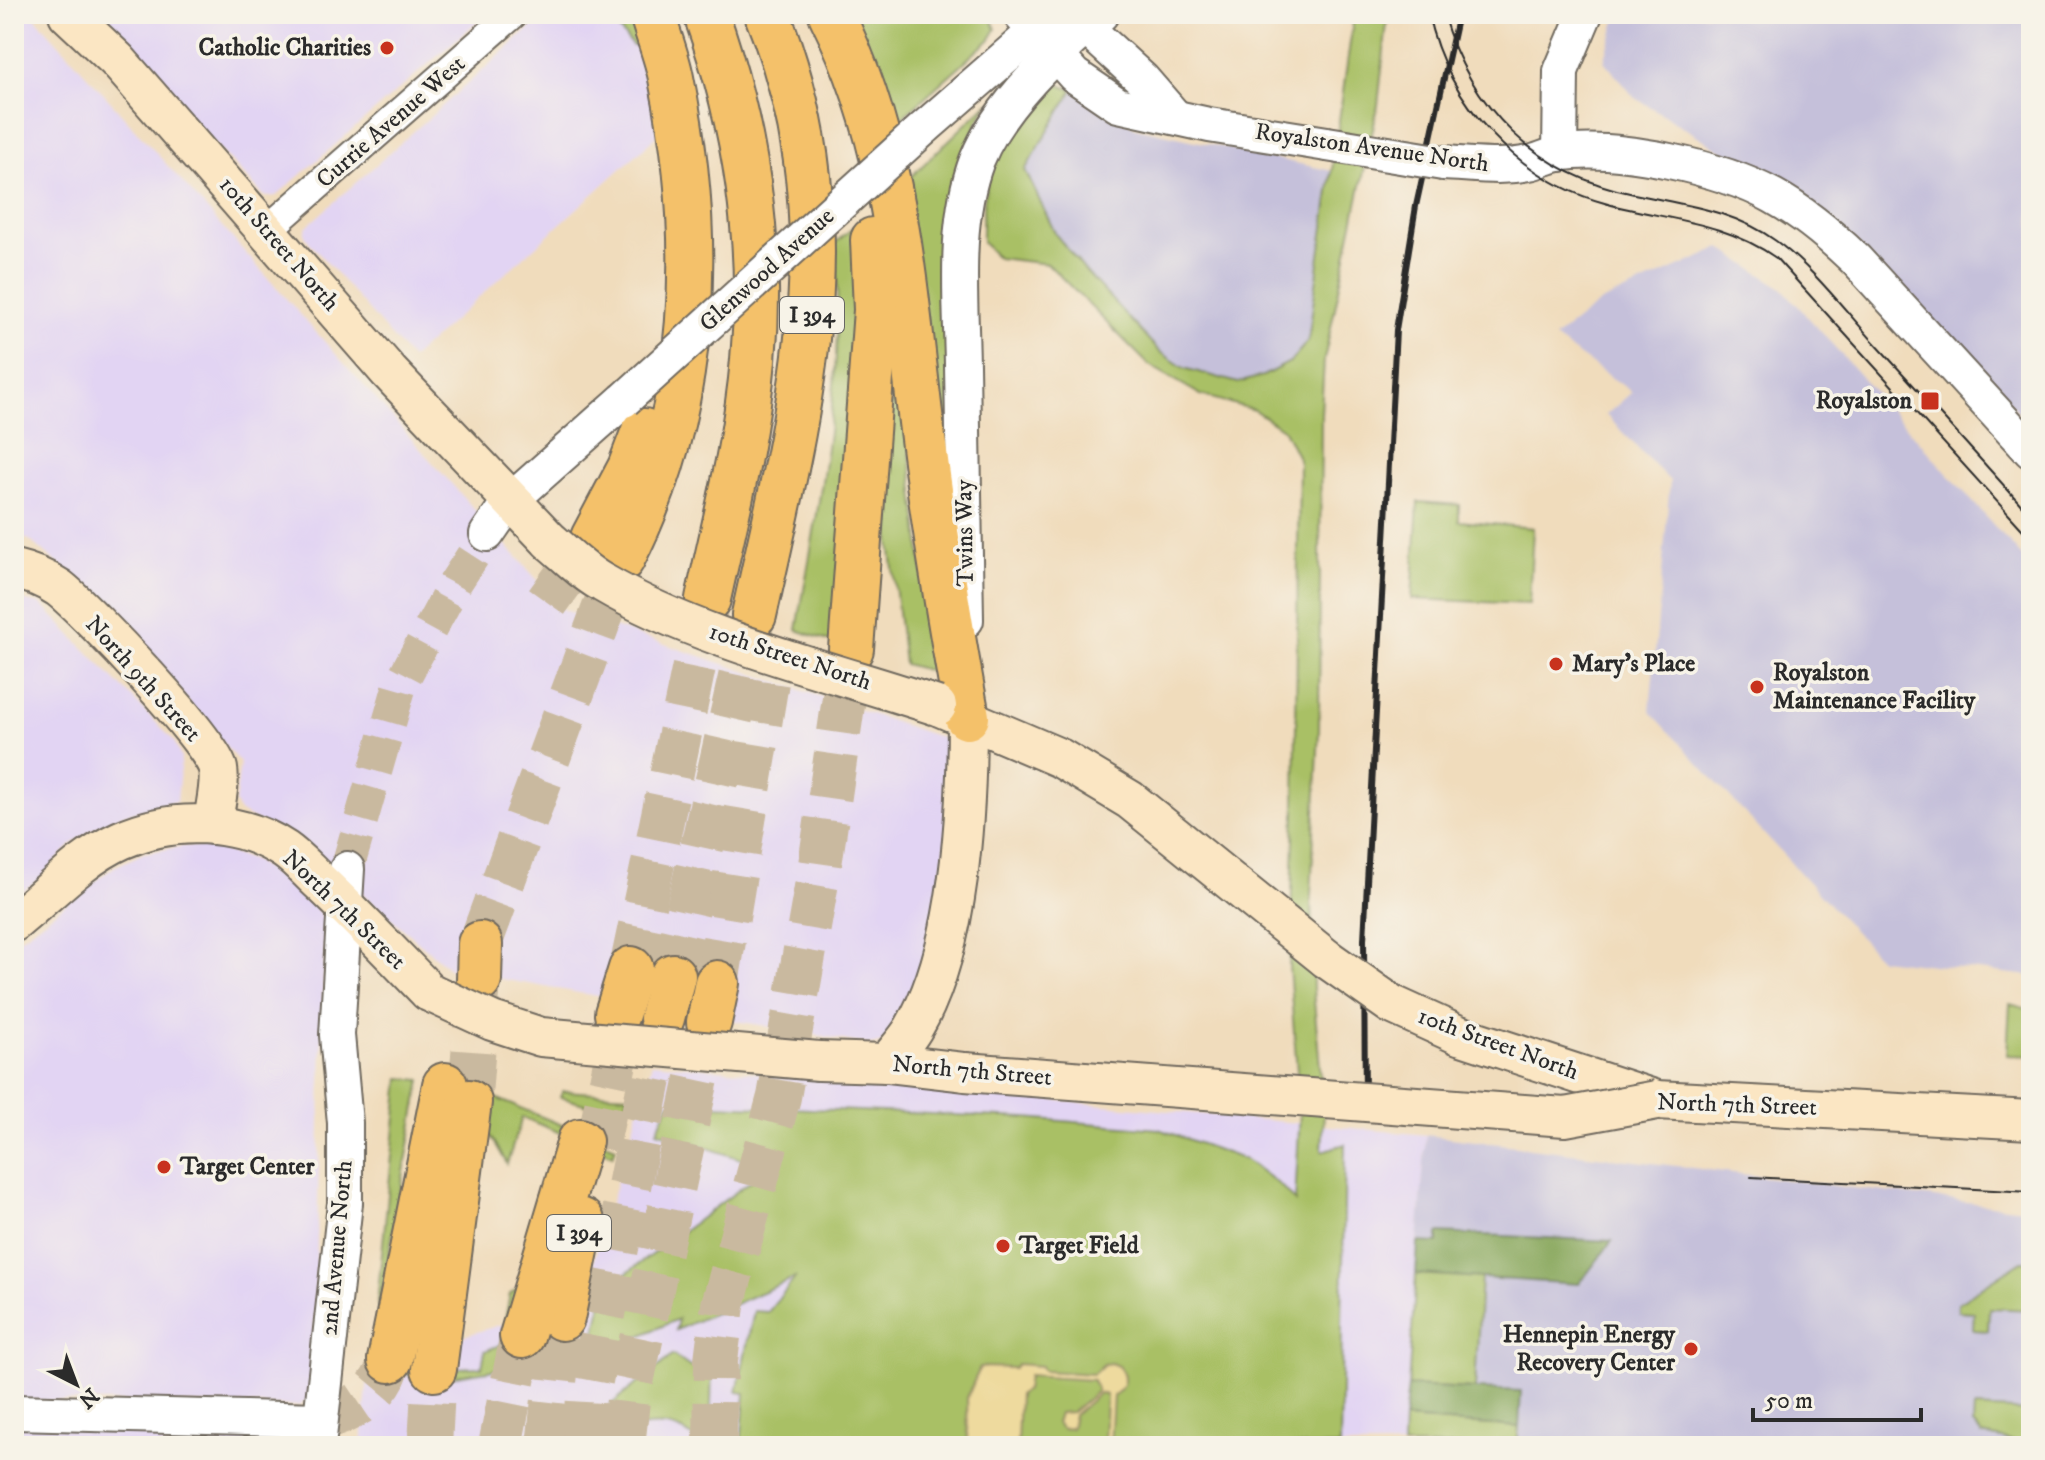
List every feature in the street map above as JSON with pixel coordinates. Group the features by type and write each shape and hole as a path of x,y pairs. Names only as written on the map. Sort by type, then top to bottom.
{"highway":[{"path":"588,546 630,468 652,409 681,290 691,214 674,96 652,14"},
{"name":"I 394","path":"706,14 730,87 747,168 756,316 749,391 708,599"},
{"name":"I 394","path":"765,619 809,431 813,220 792,98 767,14"},
{"path":"804,14 857,142 872,222 876,310 851,649"},
{"path":"831,14 865,94 893,198 937,556 952,712"},
{"path":"635,1015 652,972"},
{"path":"390,1360 458,1090 434,1369"},
{"name":"I 394","path":"522,1336 589,1144 562,1318"}],"main road":[{"name":"10th Street North","path":"68,14 117,60 389,372 509,502 588,546 600,582 653,608 745,645 952,712 1060,758 1130,800 1327,959 1391,1004 1459,1035 1657,1100"},
{"name":"North 9th Street","path":"14,569 37,574 70,598 132,660 199,740 218,769 213,825"},
{"name":"Twins Way","path":"887,1063 913,1029 931,988 954,909 967,789 952,712"},
{"name":"North 7th Street","path":"14,922 78,869 120,841 173,824 213,825 246,831 285,850 429,992 492,1021 541,1037 1565,1117 1657,1100 2031,1120"}],"street":[{"name":"Currie Avenue West","path":"267,230 513,14"},
{"path":"1560,154 1561,71 1585,14"},
{"name":"Twins Way","path":"952,712 964,215 977,161 1005,108 1043,71 1060,24"},
{"name":"Royalston Avenue North","path":"1060,24 1142,79 1175,117 1443,163 1500,166 1528,164 1560,154 1623,154 1656,159 1744,183 1774,196 1829,235 1856,260 2031,451"},
{"name":"Glenwood Avenue","path":"487,534 509,502 923,129 1060,24"},
{"path":"346,907 347,869"},
{"name":"2nd Avenue North","path":"318,1433 345,1203 345,1123 337,1035 346,907"},
{"path":"14,1412 318,1433"}],"shaded area":[{"path":"14,14 34,16 564,610 954,742 959,749 925,997 891,1040 871,1045 451,970 318,855 239,811 235,803 240,763 100,598 28,539 14,538"},
{"path":"90,14 486,14 276,196 265,197"},
{"path":"546,14 606,14 633,46 643,41 669,125 411,359 310,243 304,234 306,227"},
{"path":"1618,14 2031,14 2031,425 1832,218 1634,97 1604,61"},
{"path":"1073,90 1136,128 1332,171 1308,341 1289,362 1263,376 1238,383 1184,368 1159,351 1056,235 1025,170"},
{"path":"1721,248 1782,288 2031,567 2031,976 1880,959 1650,711 1670,481 1606,415 1632,392 1554,338 1601,302"},
{"path":"14,599 41,604 174,741 181,758 177,801 125,814 92,830 71,845 41,878 14,897"},
{"name":"Target Center","path":"186,846 211,847 255,861 313,903 325,921 313,1396 299,1406 14,1400 14,943 114,867 144,853"},
{"name":"Target Field","path":"652,1063 1426,1135 1403,1446 14,1446 14,1424 362,1442 369,1365 582,1300"},
{"path":"1426,1135 2031,1210 2031,1446 1403,1446"}],"green space":[{"path":"606,14 634,14 643,41 633,46"},
{"path":"844,14 989,14 996,29 990,39 889,129"},
{"name":"Target Field","path":"1354,14 1388,14 1378,105 1324,360 1319,730 1311,895 1313,989 1324,1112 1322,1151 1345,1144 1340,1446 741,1446 745,1393 737,1392 754,1311 768,1312 796,1277 676,1330 678,1319 606,1351 607,1344 592,1350 604,1290 768,1168 657,1131 669,1103 1026,1118 1159,1129 1246,1160 1281,1186 1295,1202 1300,1111 1289,967 1295,815 1299,460 1284,430 1254,410 1201,395 1149,365 1048,264 998,258 982,242 982,227 988,176 1007,128 1020,111 1057,84 1073,90 1025,170 1056,235 1159,351 1184,368 1238,383 1263,376 1290,362 1308,341"},
{"path":"989,102 976,125 955,535 901,186"},
{"path":"862,220 840,645 797,630 822,486 834,389 837,341 835,243"},
{"path":"892,352 899,354 934,672 904,664 890,542"},
{"path":"1418,502 1459,505 1459,521 1533,528 1529,604 1412,599"},
{"path":"2010,1004 2031,1010 2031,1056 2007,1055"},
{"path":"444,1077 616,1147 613,1155 522,1117 507,1164 494,1141"},
{"path":"400,1078 421,1080 378,1313 378,1292"},
{"path":"563,1091 628,1095 624,1116 560,1097"},
{"path":"1438,1233 1612,1241 1579,1284 1416,1274 1418,1242 1438,1243"},
{"path":"2022,1261 2031,1262 2031,1310 1989,1308 1988,1331 1973,1330 1974,1312 1958,1311 1958,1303"},
{"path":"1416,1274 1481,1277 1475,1389 1408,1386"},
{"path":"521,1286 579,1311 563,1339 507,1368 423,1381 397,1370 482,1367 485,1351 500,1345 510,1294"},
{"path":"673,1355 690,1367 712,1364 710,1446 673,1427 654,1425 608,1438 593,1419"},
{"path":"1408,1386 1521,1391 1519,1427 1404,1419"},
{"path":"1974,1408 2031,1411 2031,1445 1982,1435 1973,1425"},
{"path":"1404,1419 1519,1427 1517,1446 1403,1446"}],"sand":[{"path":"1018,1364 1041,1366 1043,1371 1093,1374 1104,1364 1118,1366 1124,1378 1122,1386 1113,1396 1110,1446 1104,1446 1106,1395 1099,1393 1074,1415 1071,1428 1062,1429 1056,1423 1059,1413 1072,1412 1097,1391 1093,1380 1028,1376 1026,1390 1019,1394 1017,1446 968,1446 967,1398 980,1367 1014,1368"}],"tunnel":[{"path":"347,869 400,685 455,583 487,534"},
{"path":"547,602 593,538"},
{"path":"480,944 622,559"},
{"path":"631,969 708,599"},
{"path":"673,976 754,615"},
{"path":"715,1446 716,1360 723,1305 779,1097 820,865 851,649"},
{"path":"717,983 767,682"},
{"path":"470,1095 479,980"},
{"path":"597,1148 625,1015"},
{"path":"585,1446 588,1396 662,1018"},
{"path":"623,1446 628,1401 709,1022"},
{"path":"548,1446 562,1318"},
{"path":"500,1446 522,1336"},
{"path":"319,1420 364,1400 380,1383 390,1360"},
{"path":"430,1446 434,1369"}],"tram line":[{"path":"1428,14 1438,47 1470,108 1517,158 1576,193 1608,204 1716,229 1736,236 1776,258 2031,539"},
{"path":"1443,14 1455,48 1471,79 1512,132 1567,171 1599,185 1726,215 1776,241 1827,288 2031,516"},
{"path":"1751,1177 2031,1192"}],"railway":[{"path":"1365,1110 1364,940 1396,330 1416,206 1458,14"}],"place":[{"name":"Catholic Charities","path":"387,48"},
{"name":"Royalston","path":"1930,401"},
{"name":"Mary's Place","path":"1556,664"},
{"name":"Royalston Maintenance Facility","path":"1757,687"},
{"name":"Target Center","path":"164,1167"},
{"name":"Target Field","path":"1003,1246"},
{"name":"Hennepin Energy Recovery Center","path":"1691,1349"}]}
